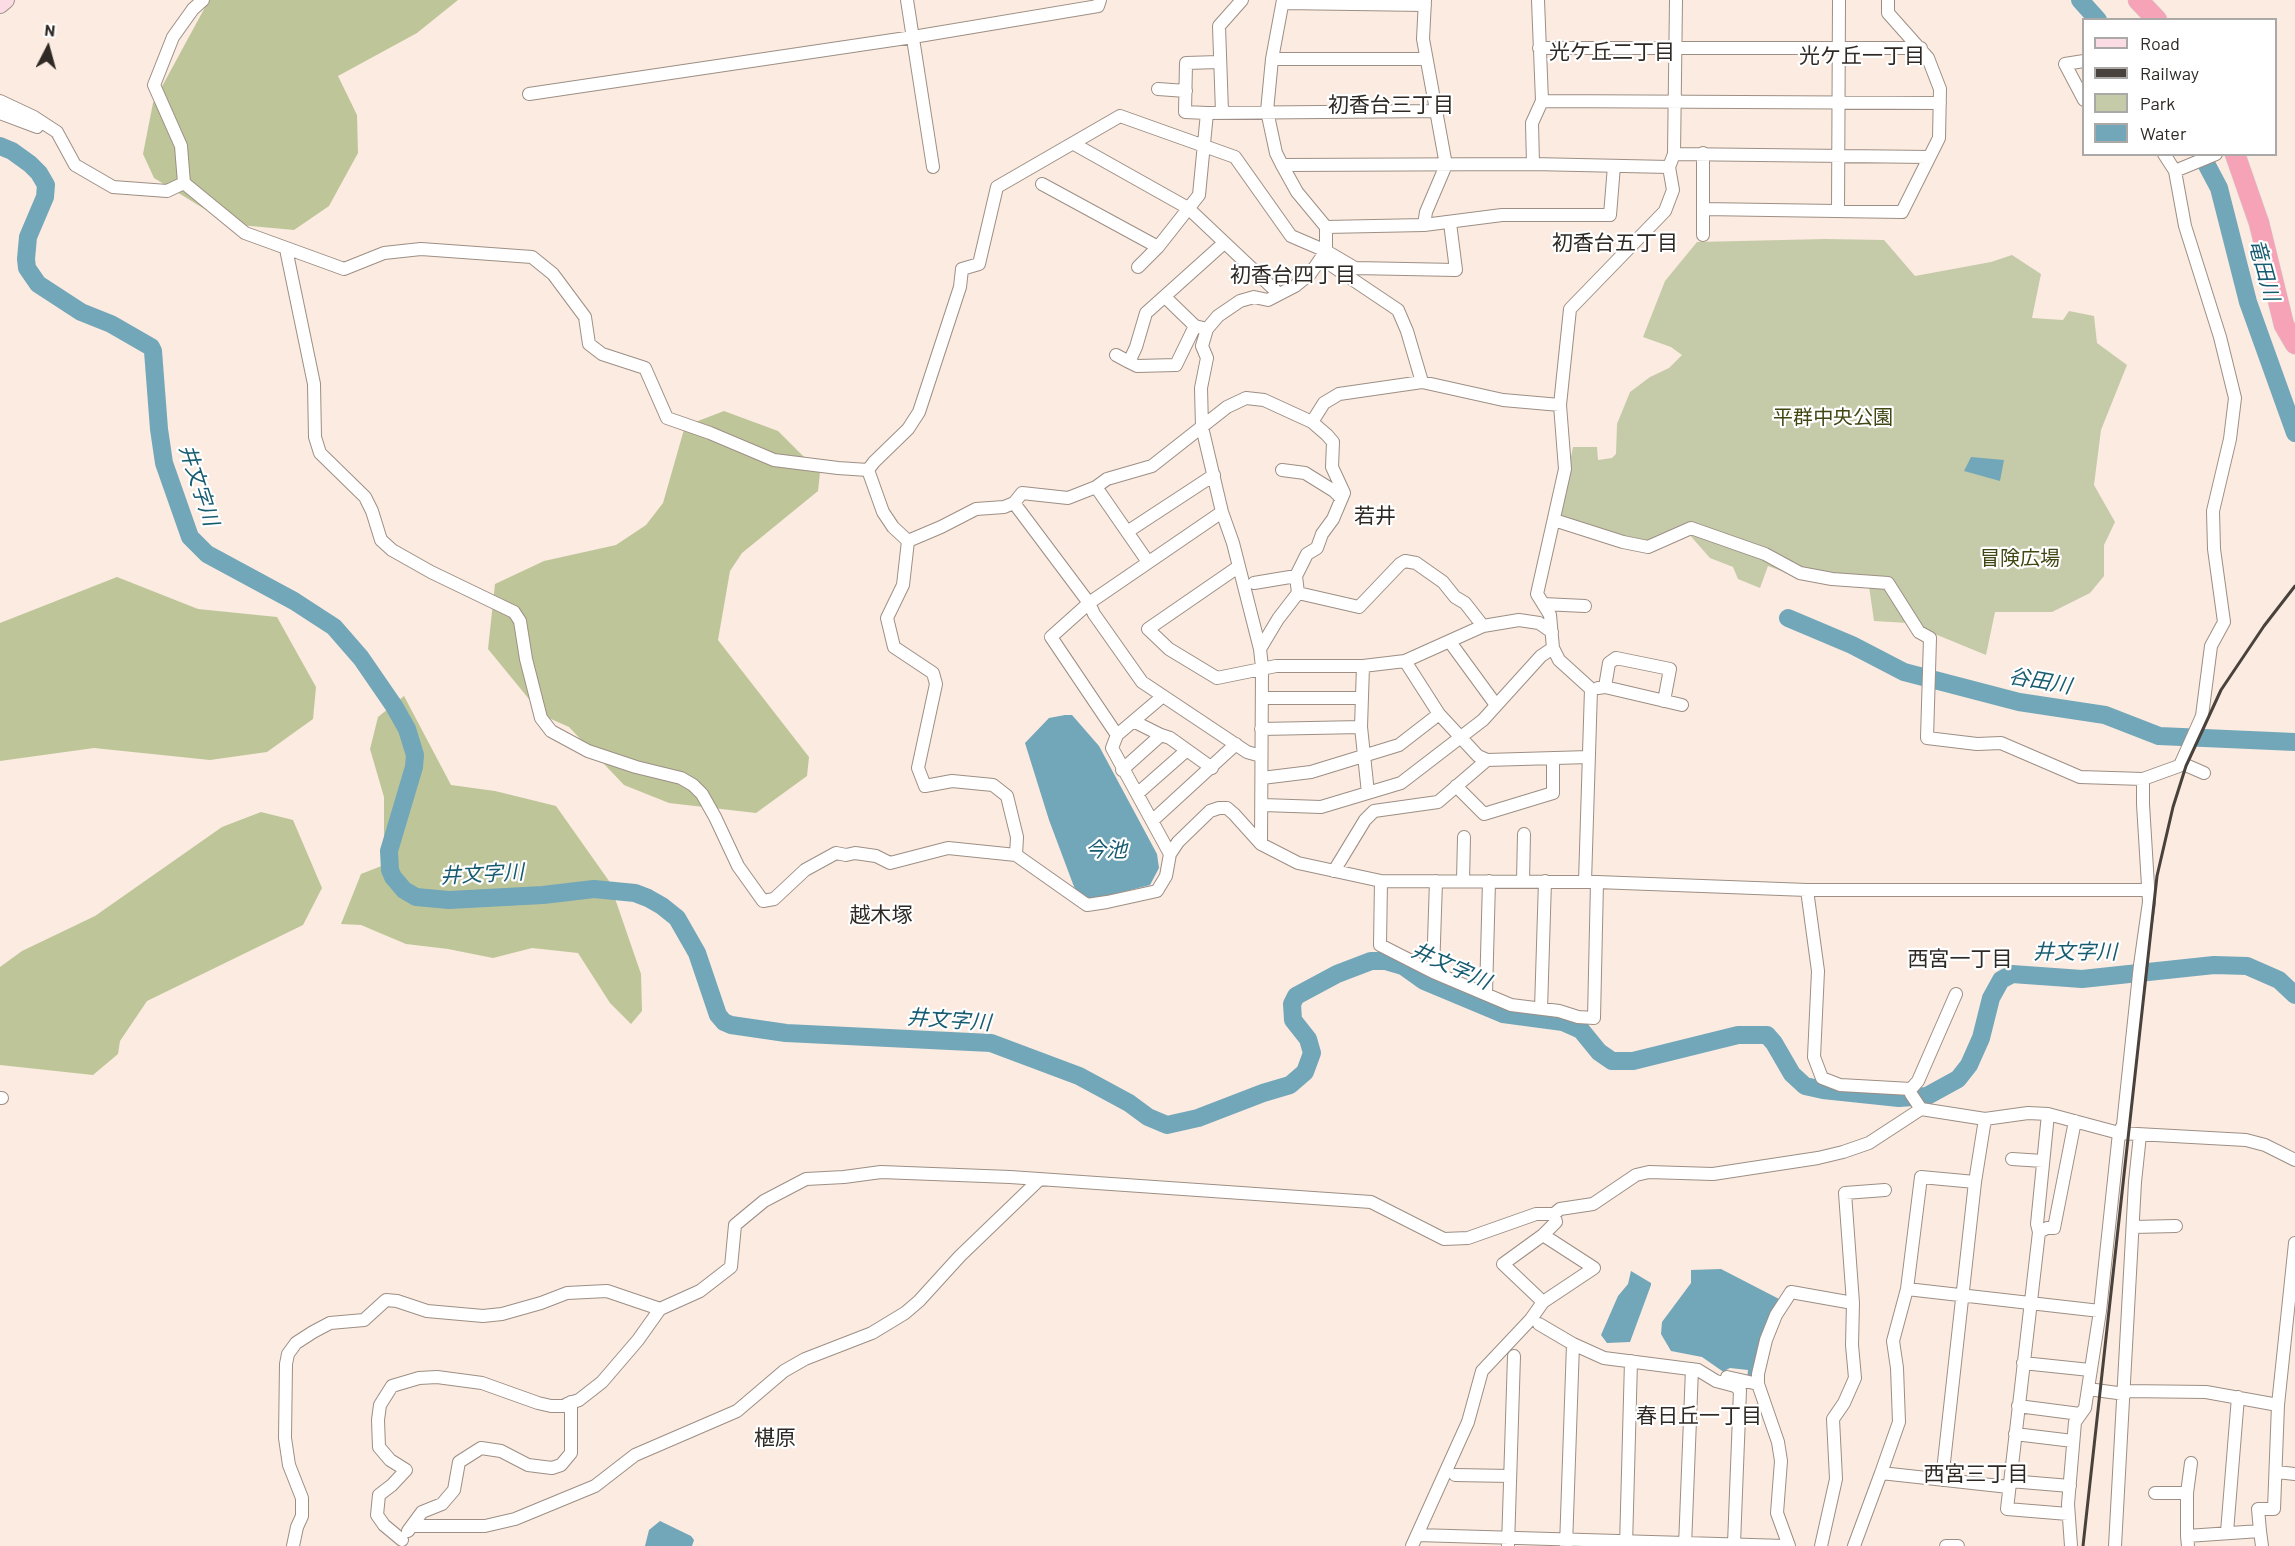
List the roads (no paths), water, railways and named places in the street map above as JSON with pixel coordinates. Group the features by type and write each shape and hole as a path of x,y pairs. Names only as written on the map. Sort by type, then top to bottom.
{"highway":[{"path":"2138,0 2155,18"},
{"path":"2236,156 2259,224 2284,325 2295,344"}],"main road":[{"path":"0,5 6,0"}],"street":[{"path":"203,0 193,9 173,37 154,85 181,146 184,183 245,233 344,269 384,253 421,249 532,258 553,274 585,317 589,344 602,354 645,368 667,418 774,460 868,470"},
{"path":"907,0 933,167"},
{"path":"529,94 913,37 1098,6 1100,0"},
{"path":"1222,112 1219,26 1242,0"},
{"path":"1533,164 1532,123 1542,101 1538,0"},
{"path":"1381,882 1380,945 1433,972 1511,1005 1594,1018 1591,689 1559,660 1553,648 1550,615 1537,594 1565,469 1560,405 1570,309 1665,211 1673,190 1669,167 1674,154 1676,0"},
{"path":"1838,211 1839,0"},
{"path":"1703,209 1902,212 1939,138 1940,89 1928,58 1888,13 1888,0"},
{"path":"1116,355 1137,366 1176,365 1201,327 1240,301 1254,297 1268,300 1295,286 1310,274 1324,255 1326,227 1297,192 1282,165 1276,153 1267,111 1272,59 1283,2 1425,2 1423,39 1425,59 1446,165 1426,212 1424,225"},
{"path":"1539,48 1921,48"},
{"path":"1272,59 1425,59"},
{"path":"2082,61 2065,64 2082,96"},
{"path":"1219,62 1186,63 1185,112 1437,111"},
{"path":"1158,89 1186,91"},
{"path":"0,101 34,117 57,132 75,165 112,187 167,191 184,183"},
{"path":"1542,101 1940,104"},
{"path":"0,113 35,126 62,141"},
{"path":"1138,267 1158,247 1199,195 1207,113"},
{"path":"868,470 908,429 920,412 960,287 962,269 979,264 997,188 1120,116 1235,157 1291,236 1324,255 1398,310 1407,331 1422,382"},
{"path":"1074,144 1188,208 1279,294"},
{"path":"1703,153 1703,235"},
{"path":"1674,154 1929,157"},
{"path":"1554,520 1623,542 1648,547 1691,528 1765,554 1800,573 1832,579 1888,583 1919,632 1930,638 1927,738 1977,744 2001,743 2080,777 2143,779 2179,766 2202,716 2211,646 2224,622 2214,549 2213,511 2230,440 2235,398 2220,337 2185,226 2175,171 2165,156"},
{"path":"2175,171 2213,156"},
{"path":"1282,165 1533,164 1669,167"},
{"path":"1326,227 1424,225 1502,215 1610,215 1614,166"},
{"path":"1042,183 1158,247"},
{"path":"1324,255 1356,268 1456,270 1450,223"},
{"path":"1128,362 1136,347 1146,313 1224,243"},
{"path":"286,249 314,384 315,437 320,453 365,497 381,540 392,550 431,572 514,612 520,621 526,658 541,718 551,731 588,751 636,767 681,778 693,785 702,794 715,817 738,866 763,901 774,899 805,870 836,853 876,856 890,863 948,848 1016,855 1088,905 1157,891 1166,876 1170,854 1178,842 1210,811 1219,808 1227,808 1261,844 1298,863 1381,882 1545,881 1807,890 2148,890"},
{"path":"1165,297 1201,327 1202,346 1207,358 1201,388 1202,427 1222,512 1233,543 1260,649 1263,805 1261,844"},
{"path":"1312,422 1324,403 1339,394 1422,382 1503,400 1560,405"},
{"path":"908,541 976,509 1004,507 1014,503 1022,493 1068,498 1096,487 1107,479 1152,466 1227,407 1246,398 1264,400 1312,422 1328,435 1333,442 1332,468 1344,493 1317,548 1307,554 1296,576 1298,592 1260,649"},
{"path":"868,470 883,512 893,527 908,541"},
{"path":"1282,470 1305,473 1341,498"},
{"path":"1127,532 1214,475"},
{"path":"1096,487 1148,562"},
{"path":"1014,503 1089,603 1142,682 1247,752 1261,756"},
{"path":"1117,735 1051,637 1089,603 1222,512"},
{"path":"908,541 903,585 887,618 894,647 933,673 936,684 918,768 925,786 952,780 993,785 1007,796 1017,837 1016,855"},
{"path":"1298,592 1359,607 1400,564 1405,561 1416,563 1443,582 1455,597 1466,603 1483,626"},
{"path":"1238,567 1148,629 1169,649 1217,678 1262,667 1363,666 1406,661 1483,626 1519,620 1539,623 1552,632"},
{"path":"1254,583 1296,576"},
{"path":"1543,604 1585,606"},
{"path":"1450,642 1497,705"},
{"path":"1263,805 1322,807 1401,783 1483,720 1541,656 1553,648"},
{"path":"1605,687 1609,663 1616,658 1670,669 1664,701"},
{"path":"1406,661 1440,714 1478,756 1487,760 1590,757"},
{"path":"1363,666 1361,727 1368,794"},
{"path":"1591,689 1605,687 1682,705"},
{"path":"1163,696 1117,735 1112,748 1170,854"},
{"path":"1262,698 1361,698"},
{"path":"1262,778 1311,772 1399,745 1440,714"},
{"path":"1135,722 1170,738 1212,768"},
{"path":"1261,729 1361,727"},
{"path":"1122,770 1161,735"},
{"path":"1152,821 1236,744"},
{"path":"1137,794 1187,750"},
{"path":"1456,786 1484,814 1553,793 1553,758"},
{"path":"1334,871 1365,820 1374,811 1438,802 1487,760"},
{"path":"2181,763 2204,773"},
{"path":"2071,1546 2071,1521 2068,1514 2075,1422 2085,1408 2100,1311 2139,971 2150,902 2143,779"},
{"path":"1523,881 1524,834"},
{"path":"1463,881 1464,837"},
{"path":"1486,994 1489,880"},
{"path":"1433,972 1436,881"},
{"path":"1541,1009 1545,881"},
{"path":"1807,890 1818,971 1814,1057 1822,1078 1840,1085 1915,1099 1985,1119 2028,1113 2048,1114 2120,1133 2246,1140 2265,1145 2295,1160"},
{"path":"572,1402 571,1453 561,1465 552,1468 528,1465 501,1451 481,1448 459,1462 454,1490 442,1504 422,1512 400,1543 377,1515 379,1495 406,1470 390,1460 379,1447 380,1405 393,1386 419,1378 437,1377 482,1383 538,1403 566,1406 572,1402 579,1400 602,1382 638,1340 660,1309 700,1291 731,1267 735,1225 764,1201 806,1179 881,1172 1010,1177 1371,1202 1444,1239 1468,1238 1536,1214 1554,1214 1560,1209 1593,1204 1636,1175 1649,1172 1713,1174 1818,1158 1869,1143 1915,1099 1918,1081 1956,994"},
{"path":"2048,1114 2037,1224 2039,1232 2007,1509 2068,1514"},
{"path":"1942,1480 1985,1119"},
{"path":"2039,1232 2047,1228 2054,1228 2075,1121"},
{"path":"2115,1546 2140,1135"},
{"path":"2012,1159 2043,1161"},
{"path":"1854,1546 1899,1422 1897,1368 1893,1341 1907,1289 1921,1177 1976,1182"},
{"path":"412,1526 485,1526 515,1519 595,1486 635,1455 737,1411 784,1371 805,1359 872,1333 905,1313 1039,1180"},
{"path":"1821,1546 1836,1479 1833,1419 1844,1403 1855,1378 1852,1345 1854,1303 1845,1193 1885,1190"},
{"path":"1543,1302 1503,1264 1543,1235 1556,1222 1554,1214"},
{"path":"2133,1227 2176,1226"},
{"path":"1543,1235 1594,1269 1543,1302 1532,1319 1482,1371 1468,1422 1414,1540 1787,1546 1777,1513 1781,1461 1778,1442 1758,1384 1766,1340 1776,1315 1791,1292 1854,1303"},
{"path":"2262,1546 2259,1509 2274,1509 2278,1405 2295,1243"},
{"path":"1907,1289 2100,1311"},
{"path":"293,1546 302,1516 302,1497 289,1465 285,1438 286,1364 288,1354 296,1343 312,1332 330,1323 364,1320 386,1300 427,1311 483,1316 502,1314 567,1293 607,1291 660,1309"},
{"path":"1539,1324 1573,1344 1604,1358 1698,1370 1716,1381 1735,1386 1740,1390 1741,1545"},
{"path":"1566,1543 1573,1344"},
{"path":"1508,1542 1514,1356"},
{"path":"1661,1359 1697,1364 1714,1373 1758,1384"},
{"path":"1626,1544 1630,1361"},
{"path":"2023,1363 2090,1370"},
{"path":"1685,1544 1692,1369"},
{"path":"2088,1389 2125,1393 2206,1392 2278,1405"},
{"path":"2227,1532 2238,1397"},
{"path":"2018,1406 2080,1414"},
{"path":"2015,1434 2073,1441"},
{"path":"2191,1463 2187,1493 2187,1541 2227,1532 2260,1531"},
{"path":"2277,1472 2295,1474"},
{"path":"1881,1473 1942,1480 2070,1486"},
{"path":"1455,1475 1510,1476"},
{"path":"2155,1493 2187,1493"},
{"path":"1946,1546 1958,1546"}],"water":[{"path":"1971,457 2004,460 2000,481 1964,471"},
{"name":"今池","path":"1072,715 1099,746 1157,854 1159,868 1150,885 1091,900 1076,892 1049,820 1025,743 1049,718"},
{"path":"1721,1269 1781,1300 1755,1379 1747,1379 1748,1370 1730,1368 1725,1373 1702,1357 1671,1351 1661,1334 1662,1322 1691,1283 1691,1270"},
{"path":"1631,1271 1651,1285 1630,1342 1607,1343 1601,1335 1618,1296 1628,1284"},
{"path":"660,1521 691,1536 694,1540 692,1546 645,1546 649,1530"}],"waterway":[{"name":"竜田川","path":"2080,0 2096,18"},
{"name":"井文字川","path":"0,146 12,151 30,164 46,185 45,197 28,237 26,259 27,268 38,284 81,312 111,324 151,347 153,351 164,463 190,537 207,554 294,601 334,627 361,658 407,729 415,755 414,767 389,851 390,870 393,877 404,890 416,897 449,900 543,895 594,889 635,893 648,898 677,918 697,953 718,1015 724,1022 731,1025 786,1033 991,1043 1079,1076 1129,1103 1148,1117 1167,1125 1198,1118 1290,1085 1305,1072 1312,1053 1308,1039 1293,1020 1292,1004 1296,996 1337,974 1371,961 1386,961 1403,966 1424,981 1503,1014 1563,1022 1581,1030 1599,1052 1612,1061 1633,1061 1738,1035 1767,1035 1792,1074 1805,1086 1899,1098 1927,1096 1958,1079 1969,1065 1981,1038 1991,998 2001,980 2012,974 2082,979 2214,965 2247,966 2279,980 2295,995"},
{"name":"竜田川","path":"2202,156 2219,188 2248,302 2295,433"},
{"name":"谷田川","path":"1788,618 1852,645 1904,672 2019,702 2105,715 2159,736 2295,742"}],"railway":[{"path":"2083,1546 2157,876 2173,807 2186,766 2221,690 2264,626 2295,586"}],"district":[{"name":"光ケ丘二丁目","path":"1612,52"},
{"name":"光ケ丘一丁目","path":"1862,56"},
{"name":"初香台三丁目","path":"1391,105"},
{"name":"初香台五丁目","path":"1615,243"},
{"name":"初香台四丁目","path":"1293,275"},
{"name":"若井","path":"1375,516"},
{"name":"越木塚","path":"881,915"},
{"name":"西宮一丁目","path":"1960,959"},
{"name":"春日丘一丁目","path":"1699,1416"},
{"name":"椹原","path":"775,1438"},
{"name":"西宮三丁目","path":"1976,1474"}],"park label":[{"name":"平群中央公園","path":"1833,417"},
{"name":"冒険広場","path":"2020,558"}]}
